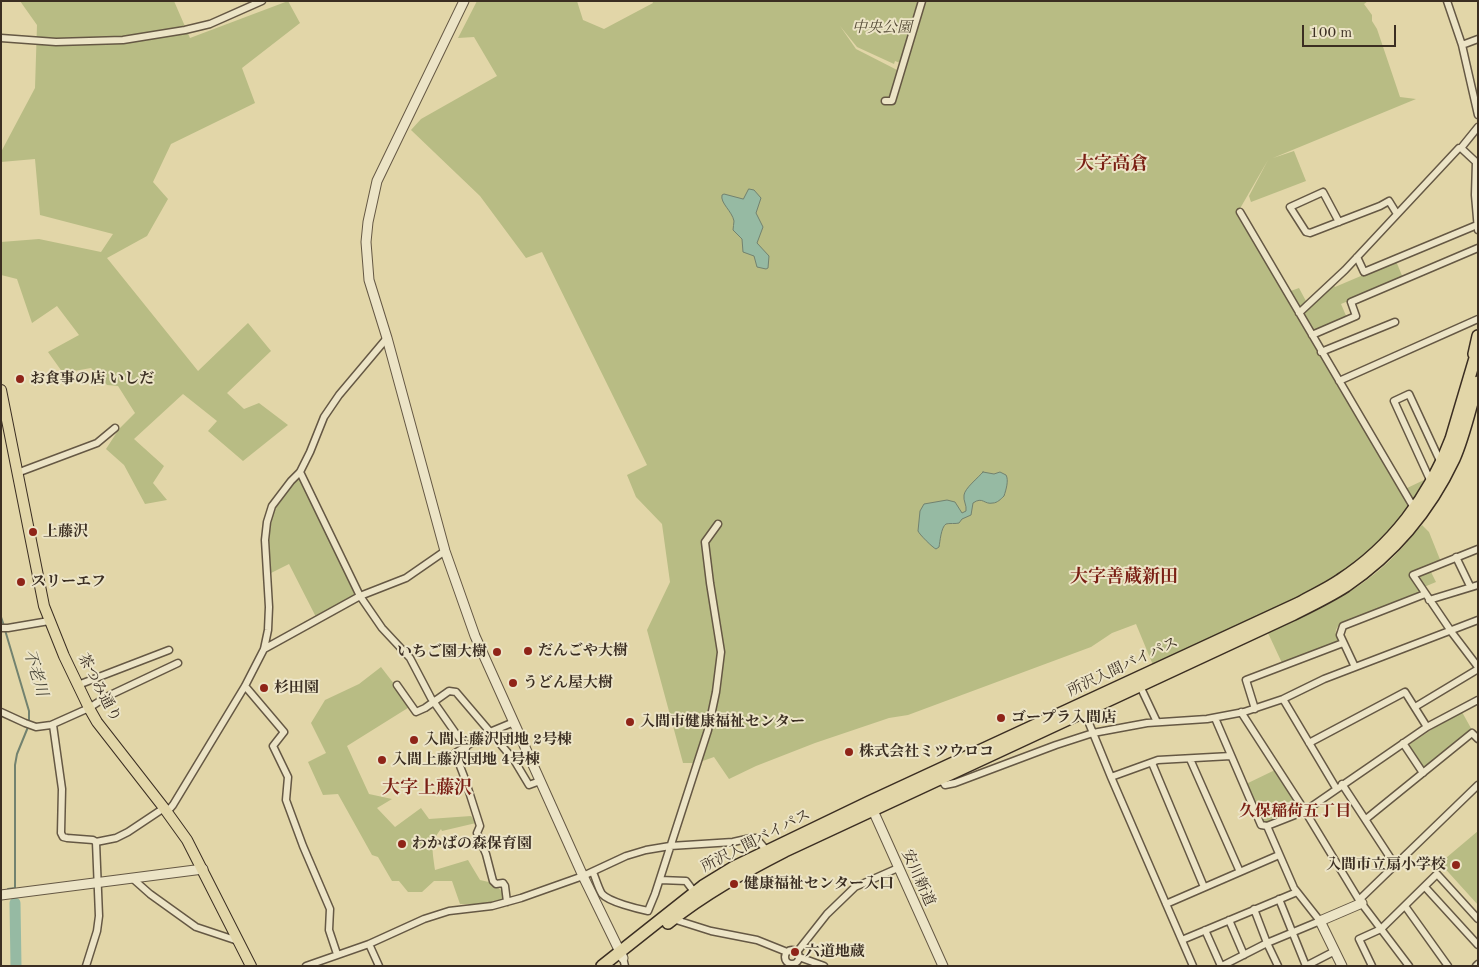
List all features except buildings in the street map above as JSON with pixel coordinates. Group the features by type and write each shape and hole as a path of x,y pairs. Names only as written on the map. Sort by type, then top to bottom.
{"highway":[{"path":"1471,371 1478,336"},
{"name":"所沢入間バイパス","path":"602,966 621,960 673,919 742,874 871,806 941,779 1082,708 1299,603 1339,581 1356,569 1389,540 1431,482 1451,439 1468,415 1471,371 1478,348"},
{"name":"所沢入間バイパス","path":"621,960 694,893 734,868 767,851 871,806 1082,708 1140,686 1318,602 1345,587 1395,546 1414,524 1433,497 1460,444 1478,382"}],"main road":[{"name":"茶つみ通り","path":"1,390 41,592 49,621 89,708 106,734 188,840 251,966"}],"street":[{"path":"1,38 56,42 123,40 210,24 262,1"},
{"path":"464,1 377,181 371,203 366,242 369,280 387,338 445,551 475,636 621,960"},
{"path":"885,101 892,101 922,1"},
{"path":"1447,1 1462,45 1478,115"},
{"path":"1462,45 1478,39"},
{"path":"1299,313 1345,270 1461,148 1478,127"},
{"path":"1357,257 1364,272 1477,228 1476,162 1461,148"},
{"path":"1339,222 1322,192 1290,207 1306,232 1310,234 1380,206 1389,201 1397,214"},
{"path":"1240,212 1414,508"},
{"path":"1312,335 1356,316 1351,302 1478,248"},
{"path":"1339,381 1478,319"},
{"path":"1321,352 1395,322"},
{"path":"53,725 62,789 62,835 65,838 96,842 116,838 173,805 245,686 264,649 268,630 269,607 265,540 267,522 272,506 300,472 324,417 339,395 387,338"},
{"path":"1431,482 1394,402 1409,394 1441,463"},
{"path":"17,473 97,443 115,428"},
{"path":"300,472 360,596 382,628 410,658 433,701 466,748"},
{"path":"593,872 602,894 634,908 648,911 660,880 708,730 716,692 721,652 710,583 706,542 718,524"},
{"path":"1415,707 1478,668 1413,575 1478,548"},
{"path":"264,649 360,596 406,578 445,551"},
{"path":"1456,557 1470,586"},
{"path":"1354,667 1340,634 1343,626 1427,597 1478,584"},
{"path":"941,779 945,785 955,783 1093,733 1147,723 1215,718 1255,708 1283,699 1324,679 1478,620"},
{"path":"4,628 49,621"},
{"path":"1255,708 1246,680 1343,643"},
{"path":"78,685 169,650"},
{"path":"1,712 36,727 53,725 178,662"},
{"path":"396,685 416,712 425,708 448,691 456,692 514,760 529,785 540,781"},
{"path":"245,686 284,732 274,746 288,777 286,800 330,909 329,930 337,954"},
{"path":"1140,686 1157,722"},
{"path":"1309,743 1406,692 1427,727"},
{"path":"1283,699 1309,743 1366,820 1395,865"},
{"path":"1215,718 1261,825 1267,826 1305,811 1427,727 1478,700"},
{"path":"1082,708 1193,966"},
{"path":"1241,712 1360,901 1408,966"},
{"path":"507,902 503,883 496,884 493,881 486,854 477,832 480,826 455,753 490,732 514,722"},
{"path":"1366,820 1472,733 1478,739"},
{"path":"1403,744 1423,772"},
{"path":"1111,778 1167,759 1231,756"},
{"path":"1190,759 1240,872"},
{"path":"1152,763 1204,887"},
{"path":"1205,930 1221,966 1360,901 1478,785"},
{"name":"安川新道","path":"871,806 943,966"},
{"path":"1267,826 1296,892 1320,920 1342,966"},
{"path":"306,966 369,944 424,919 449,911 492,906 531,895 593,872 626,856 646,850 756,838 767,851"},
{"path":"86,966 98,923 96,842"},
{"path":"1166,904 1279,855"},
{"path":"787,952 784,963 794,965 798,961 798,954 827,914 855,887 898,868"},
{"path":"1,895 203,869"},
{"path":"1372,966 1359,939 1381,929 1437,874 1478,919"},
{"path":"132,878 150,894 196,928 239,942"},
{"path":"660,880 686,881 694,893"},
{"path":"1425,887 1478,945"},
{"path":"1182,940 1296,892"},
{"path":"1278,899 1306,966 1335,951"},
{"path":"1405,906 1448,966"},
{"path":"1254,910 1278,966"},
{"path":"673,919 711,931 757,940 787,952 793,950 824,966"},
{"path":"1229,920 1244,955"},
{"path":"369,944 379,966"}],"green space":[{"path":"20,1 174,1 190,38 288,1 300,23 242,68 255,103 171,144 153,182 168,199 147,236 107,258 198,371 248,323 271,351 227,393 244,409 259,403 288,425 243,461 208,431 217,421 183,394 134,439 164,466 153,483 167,500 145,504 124,465 106,449 119,429 135,413 118,386 107,385 91,368 63,373 48,352 79,335 57,306 32,323 17,279 1,275 1,242 39,239 101,252 113,234 40,215 35,159 1,162 1,152 35,88 37,25"},
{"name":"中央公園","path":"477,1 577,1 583,20 604,29 653,3 652,1 918,1 900,63 895,61 894,64 857,47 840,26 856,49 903,73 925,1 1368,1 1364,4 1372,15 1372,21 1377,29 1400,97 1416,99 1273,158 1294,151 1306,181 1251,202 1249,196 1268,160 1238,212 1409,505 1390,530 1350,568 1316,588 1153,665 1136,624 1112,633 1091,647 908,715 889,718 815,743 756,766 729,779 714,757 697,763 683,763 647,630 670,582 662,524 636,497 627,475 647,465 542,252 526,258 480,196 411,130 421,119 497,76 474,37 458,38"},
{"path":"1396,261 1403,278 1341,304 1347,318 1315,331 1311,330 1302,316 1303,312 1333,284 1335,287"},
{"path":"1299,288 1307,303 1301,309 1296,307 1288,292"},
{"path":"304,473 365,598 317,619 289,564 269,574 269,540 273,515 288,489"},
{"path":"1424,480 1412,501 1405,489"},
{"path":"1422,525 1429,532 1441,562 1411,574 1420,590 1419,594 1340,624 1336,632 1339,642 1282,663 1268,633 1315,611 1358,586 1390,560"},
{"path":"1430,570 1436,582 1424,587 1418,575"},
{"path":"381,667 411,706 347,746 369,794 392,799 377,808 395,827 421,808 429,819 471,816 476,823 442,831 441,829 437,834 433,844 435,870 468,860 480,880 493,883 508,897 487,904 460,904 452,881 434,881 422,892 408,892 399,881 392,881 378,857 372,855 338,794 323,795 308,762 326,753 311,723 325,700 359,684"},
{"path":"1462,712 1472,730 1425,769 1422,769 1409,748 1410,744 1452,716"},
{"path":"1275,770 1299,806 1298,810 1267,824 1263,823 1246,784"},
{"path":"1478,831 1478,905 1440,863"}],"shaded area":[{"path":"749,189 754,190 761,198 756,213 763,227 757,243 769,256 768,268 766,269 757,267 754,256 743,252 742,239 733,230 733,217 722,198 724,194 743,199"},
{"path":"983,472 994,474 1000,472 1006,475 1007,482 1004,496 994,503 979,500 973,503 971,515 962,519 959,523 946,524 944,526 939,547 934,548 918,531 920,511 924,504 947,500 955,502 962,513 966,511 965,492"}],"waterway":[{"name":"不老川","path":"1,617 4,626"},
{"name":"不老川","path":"5,630 29,711 29,722"},
{"name":"不老川","path":"8,889 15,888 15,765 17,754 28,727"},
{"name":"不老川","path":"15,903 16,966"}],"place":[{"name":"お食事の店 いしだ","path":"20,379"},
{"name":"上藤沢","path":"33,532"},
{"name":"スリーエフ","path":"21,582"},
{"name":"だんごや大樹","path":"528,651"},
{"name":"いちご園大樹","path":"497,652"},
{"name":"うどん屋大樹","path":"513,683"},
{"name":"杉田園","path":"264,688"},
{"name":"ゴープラ入間店","path":"1001,718"},
{"name":"入間市健康福祉センター","path":"630,722"},
{"name":"入間上藤沢団地 2号棟","path":"414,740"},
{"name":"株式会社ミツウロコ","path":"849,752"},
{"name":"入間上藤沢団地 4号棟","path":"382,760"},
{"name":"わかばの森保育園","path":"402,844"},
{"name":"入間市立扇小学校","path":"1456,865"},
{"name":"健康福祉センター入口","path":"734,884"},
{"name":"六道地蔵","path":"795,952"}],"district":[{"name":"大字高倉","path":"1112,164"},
{"name":"大字善蔵新田","path":"1124,577"},
{"name":"大字上藤沢","path":"427,788"},
{"name":"久保稲荷五丁目","path":"1295,812"}]}
